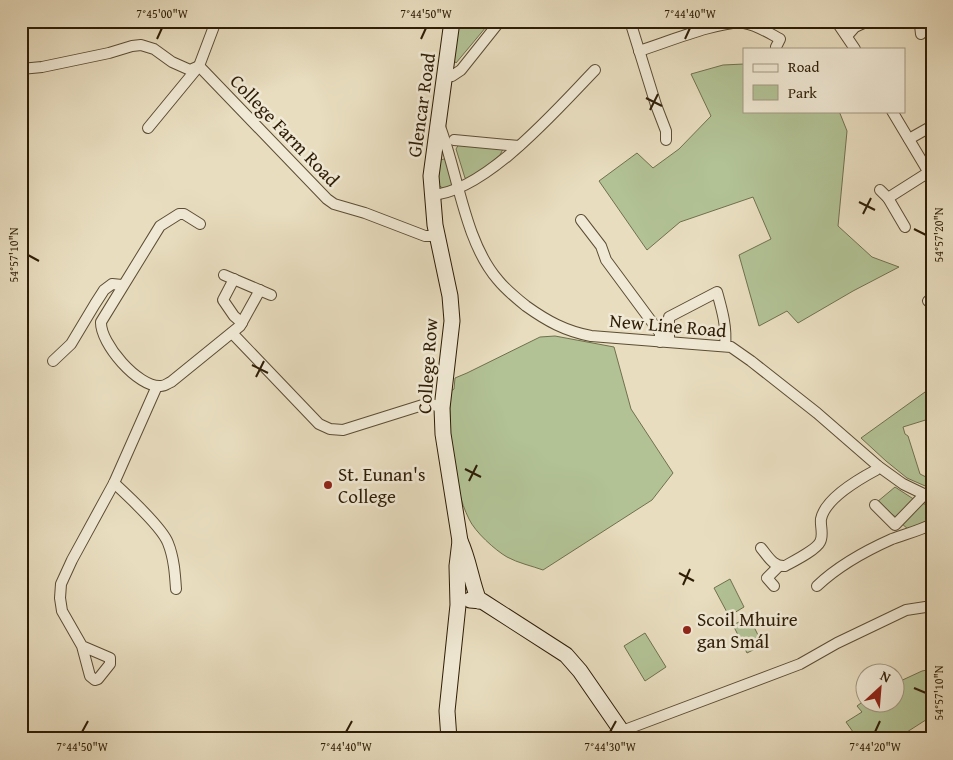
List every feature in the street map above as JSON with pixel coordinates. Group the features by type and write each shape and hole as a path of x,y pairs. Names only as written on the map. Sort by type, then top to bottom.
{"street":[{"path":"148,128 199,66 216,21"},
{"path":"257,21 262,21"},
{"name":"Glencar Road","path":"432,195 433,154 446,76 452,21"},
{"path":"446,76 452,76 461,70 500,21"},
{"path":"630,21 666,131 666,140"},
{"path":"836,21 853,48"},
{"path":"847,36 855,27 868,21"},
{"path":"916,21 920,25 921,34"},
{"path":"639,51 735,22 746,24 780,39 776,47"},
{"path":"21,69 141,45 154,49 172,62 190,70 199,66"},
{"name":"College Farm Road","path":"199,66 327,199 334,204 365,213 425,236 436,236"},
{"path":"432,195 445,194 473,182 519,146 595,70"},
{"path":"888,198 930,175 893,112"},
{"name":"New Line Road","path":"439,123 477,243 492,273 505,288 535,312 560,328 580,334 725,346 736,350 817,413 878,466 903,484 928,496"},
{"path":"909,139 932,126"},
{"path":"454,140 519,146"},
{"path":"433,154 448,152"},
{"path":"880,190 888,198 905,227"},
{"name":"College Row","path":"432,195 436,236 448,280 452,321 442,408 443,434 460,541 479,601"},
{"path":"200,224 184,214 179,214 160,226 101,322 102,334 108,344 135,375 157,386 172,382 232,334 242,323 260,290"},
{"path":"581,220 601,246 606,260 665,342"},
{"path":"242,323 234,316 223,300 229,277 271,295"},
{"path":"53,361 72,344 104,290 112,284 122,285"},
{"path":"665,342 669,317 717,292 724,314 725,346"},
{"path":"232,334 319,424 328,429 343,430 430,403 442,408"},
{"path":"82,646 62,611 61,584 114,483 157,386"},
{"path":"761,548 775,564 785,566 818,545 822,535 821,520 827,507 847,488 876,470 878,466"},
{"path":"114,483 146,515 167,540 174,566 176,589"},
{"path":"875,506 895,525 928,496"},
{"path":"817,586 828,575 866,552 932,524"},
{"name":"College Row","path":"449,739 448,702 458,605 457,566 460,541"},
{"path":"774,586 767,578 779,566"},
{"path":"458,605 470,600 479,601 541,637 566,655 580,671 624,735 800,664 906,610 932,606"}],"green space":[{"path":"456,21 491,21 456,63 451,57"},
{"path":"743,64 743,112 839,112 847,131 838,226 872,257 899,267 798,323 787,311 759,326 739,255 771,239 753,197 680,222 647,250 599,181 637,153 653,168 679,149 711,116 691,74 723,65"},
{"path":"459,144 503,149 500,155 469,180 465,178 456,149"},
{"path":"440,160 446,160 453,185 445,188 438,184"},
{"path":"555,336 614,347 631,409 673,473 652,500 543,570 502,554 480,535 469,519 455,475 450,426 450,395 454,389 455,378 540,337"},
{"path":"925,392 930,399 932,398 932,418 903,427 905,434 908,436 920,474 932,480 932,489 907,478 861,438"},
{"path":"895,487 915,500 898,519 877,502"},
{"path":"922,503 932,507 932,518 909,530 901,523"},
{"path":"730,579 744,607 729,616 714,588"},
{"path":"749,617 763,645 747,653 733,625"},
{"path":"645,633 666,667 645,681 624,646"},
{"path":"932,669 932,716 896,739 858,739 846,722 862,712 906,712 906,678 922,671"}],"place":[{"name":"St. Eunan's College","path":"328,485"},
{"name":"Scoil Mhuire gan Smál","path":"687,630"}]}
